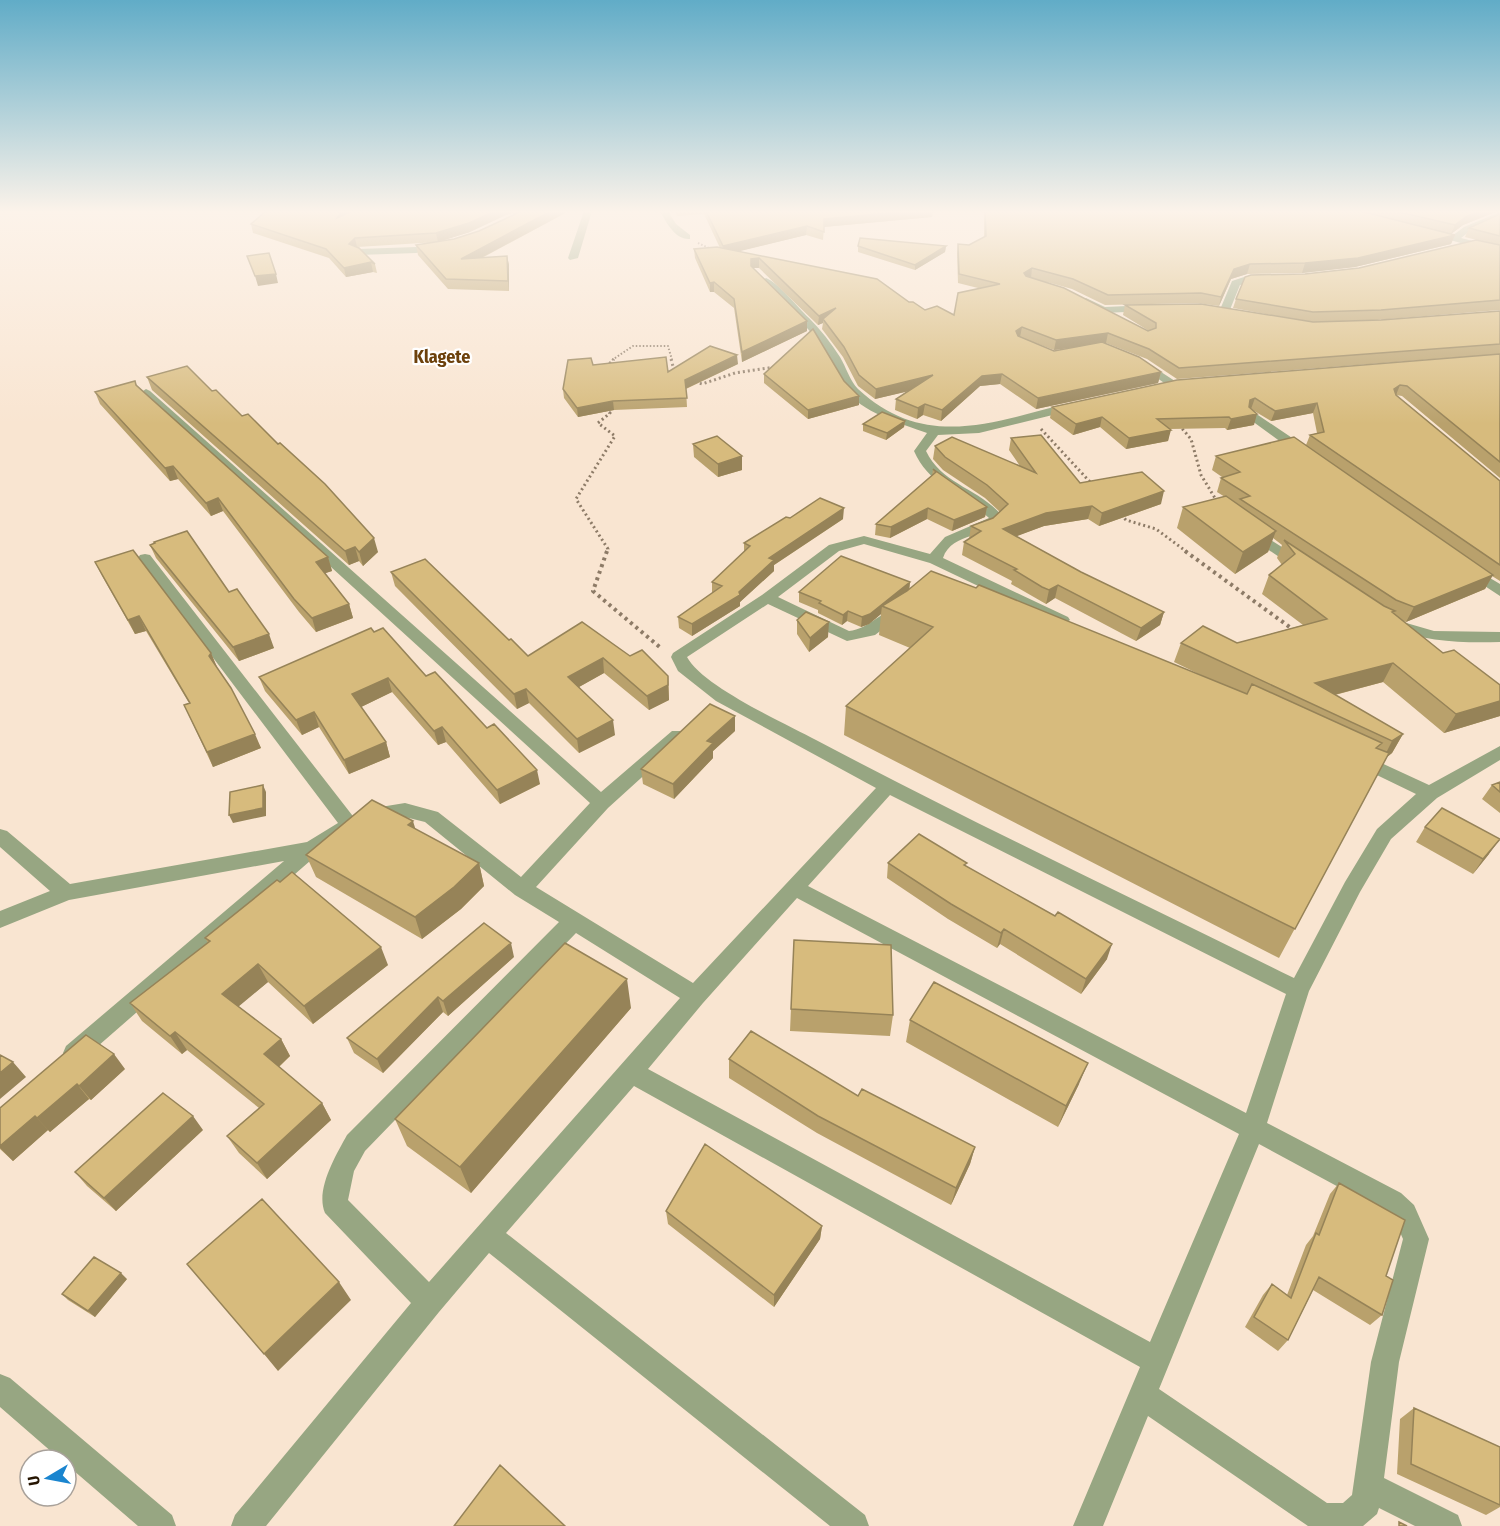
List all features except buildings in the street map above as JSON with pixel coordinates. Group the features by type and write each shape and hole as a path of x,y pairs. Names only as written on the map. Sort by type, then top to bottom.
{"street":[{"path":"767,282 819,335 836,358 851,389 870,404 898,419 934,431 979,429 1081,404"},
{"path":"1224,312 1238,282"},
{"path":"1073,296 1120,320"},
{"path":"1103,310 1156,308"},
{"path":"1132,360 1142,363 1179,385 1160,388"},
{"path":"146,393 601,803"},
{"path":"1252,415 1320,464"},
{"path":"934,431 920,451 924,463 936,477 988,509 996,517 993,522 945,543 936,552 935,560"},
{"path":"1226,514 1314,574"},
{"path":"1079,628 935,560 878,542 864,540 834,548 767,598 681,653 679,657 684,667 722,696 888,786 1298,990"},
{"path":"145,558 349,824"},
{"path":"1462,564 1500,591"},
{"path":"934,582 951,568"},
{"path":"767,598 847,636 861,636 876,629 908,603"},
{"path":"1382,620 1413,633 1450,639 1500,637"},
{"path":"705,712 722,696"},
{"path":"522,889 601,803 688,727"},
{"path":"1088,1526 1252,1131 1298,990 1352,888 1384,834 1430,793 1500,752"},
{"path":"1345,753 1430,793"},
{"path":"246,1526 429,1302 695,996 888,786"},
{"path":"62,1063 311,849 349,824 375,812 405,810 430,817 522,889 695,996"},
{"path":"0,836 66,892"},
{"path":"0,920 66,892 311,849"},
{"path":"795,888 1392,1203 1405,1214 1416,1239 1385,1362 1366,1503 1349,1518 1323,1518 1143,1395"},
{"path":"429,1302 334,1204 342,1168 356,1143 574,921"},
{"path":"631,1072 1155,1360"},
{"path":"488,1235 854,1526"},
{"path":"0,1388 160,1526"},
{"path":"1368,1486 1447,1526"}],"path":[{"path":"601,374 609,362 633,346 668,346 675,373"},
{"path":"694,382 702,384 735,373 780,366"},
{"path":"603,407 610,413 597,423 615,436 576,499 608,549 593,591 658,647 679,657"},
{"path":"1030,418 1094,486"},
{"path":"1177,423 1191,439 1201,475 1226,514"},
{"path":"1118,511 1126,520 1156,529 1291,628"}],"district":[{"name":"Klagete","path":"442,357"}]}
